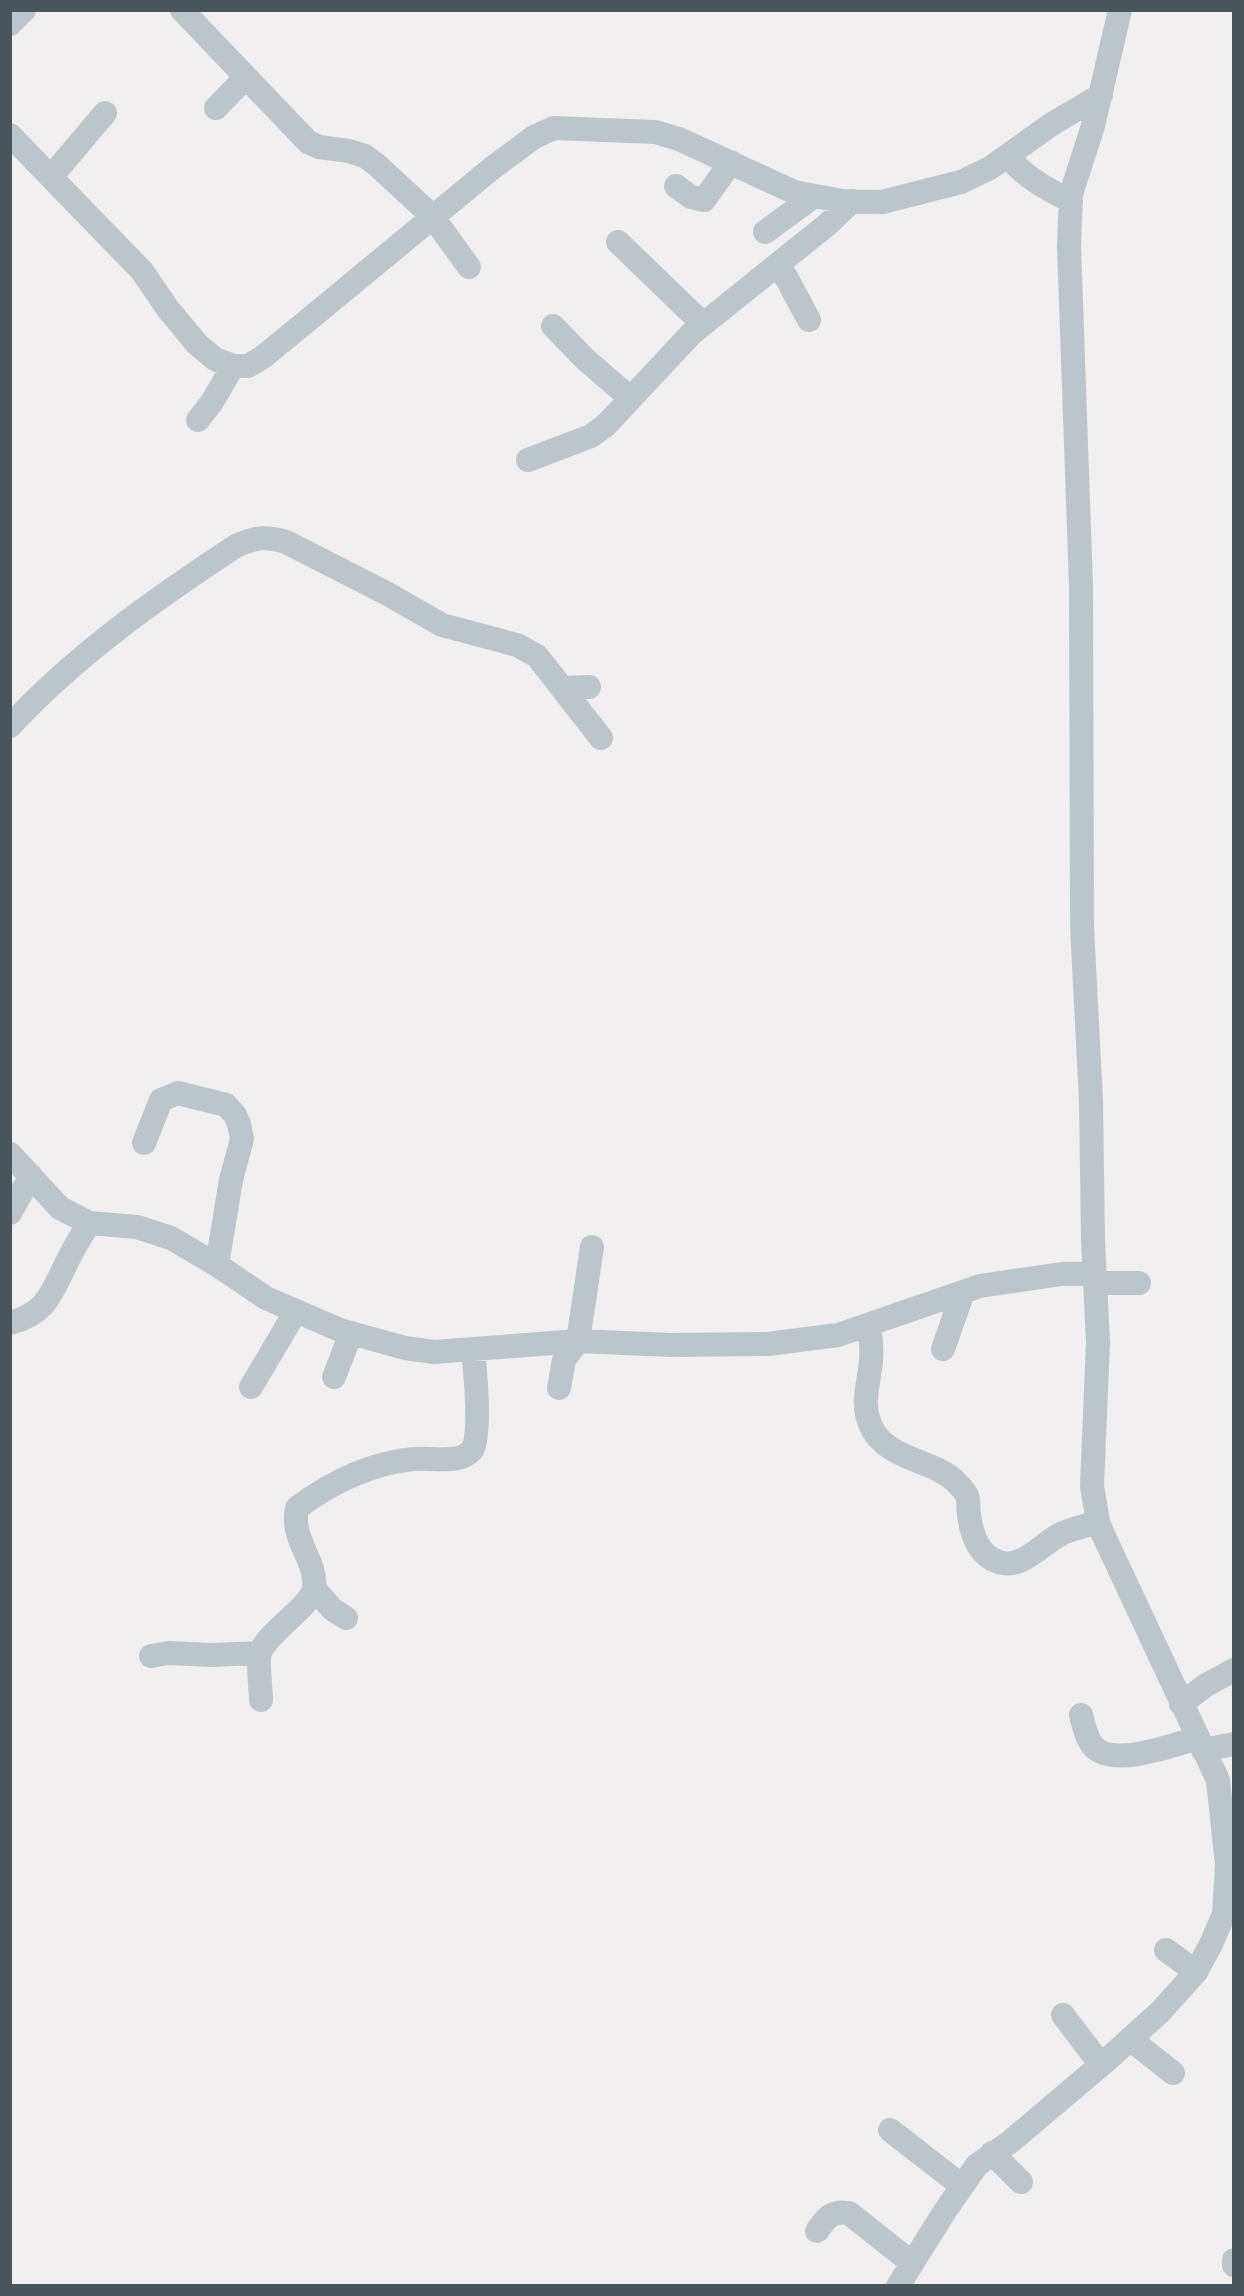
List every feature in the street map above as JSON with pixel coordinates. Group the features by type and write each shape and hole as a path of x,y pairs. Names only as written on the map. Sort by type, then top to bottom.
{"street":[{"path":"10,24 24,10"},
{"path":"182,10 308,142 319,147 349,151 365,156 432,216 469,267"},
{"path":"898,2286 977,2165 1010,2142 1160,2012 1196,1972 1224,1914 1227,1865 1218,1780 1100,1527 1092,1486 1098,1342 1091,1100 1082,927 1082,586 1069,246 1071,201 1101,95 1120,10"},
{"path":"216,108 245,78"},
{"path":"10,135 142,271 168,309 197,344 214,359 233,366 248,366 263,357 432,216 534,137 554,128 655,132 679,139 794,192 852,201 882,202 961,182 990,168 1052,124 1101,95"},
{"path":"51,177 105,113"},
{"path":"1007,156 1021,172 1042,187 1071,201"},
{"path":"676,186 691,196 704,200 731,162"},
{"path":"765,232 814,196"},
{"path":"528,460 591,436 606,425 690,334 828,224 852,201"},
{"path":"618,242 703,324"},
{"path":"779,264 809,320"},
{"path":"552,326 585,359 630,398"},
{"path":"198,420 213,402 233,366"},
{"path":"10,726 64,671 202,568 236,546 254,538 270,538 286,542 386,593 442,625 518,645 537,656 601,738"},
{"path":"562,688 589,687"},
{"path":"144,1143 161,1100 174,1094 188,1094 226,1105 235,1115 242,1139 231,1180 217,1265"},
{"path":"10,1154 60,1208 89,1223 137,1227 171,1238 266,1298 351,1333 405,1348 434,1352 578,1341 671,1345 768,1344 838,1335 980,1286 1062,1274 1138,1283"},
{"path":"10,1214 31,1176"},
{"path":"10,1323 22,1320 41,1308 52,1296 68,1260 89,1223"},
{"path":"559,1388 564,1360 578,1341 592,1247"},
{"path":"943,1349 963,1292"},
{"path":"250,1388 296,1311"},
{"path":"869,1325 872,1346 865,1410 870,1427 883,1443 954,1480 967,1495 969,1517 977,1544 990,1560 1005,1564 1040,1550 1058,1535 1100,1527"},
{"path":"334,1377 351,1333"},
{"path":"261,1700 260,1653 277,1630 311,1596 314,1588 310,1560 300,1541 294,1521 297,1508 352,1474 389,1462 464,1456 473,1449 477,1429 473,1350"},
{"path":"314,1588 332,1609 346,1618"},
{"path":"151,1656 168,1653 211,1655 260,1653"},
{"path":"1181,1704 1206,1685 1233,1670"},
{"path":"1081,1715 1090,1742 1097,1750 1111,1756 1200,1744 1233,1744"},
{"path":"1166,1950 1196,1972"},
{"path":"1064,2015 1101,2065"},
{"path":"1130,2039 1173,2073"},
{"path":"890,2130 962,2186"},
{"path":"992,2153 1021,2182"},
{"path":"817,2230 829,2215 839,2211 849,2213 912,2263"},
{"path":"1233,2260 1233,2265"}]}
